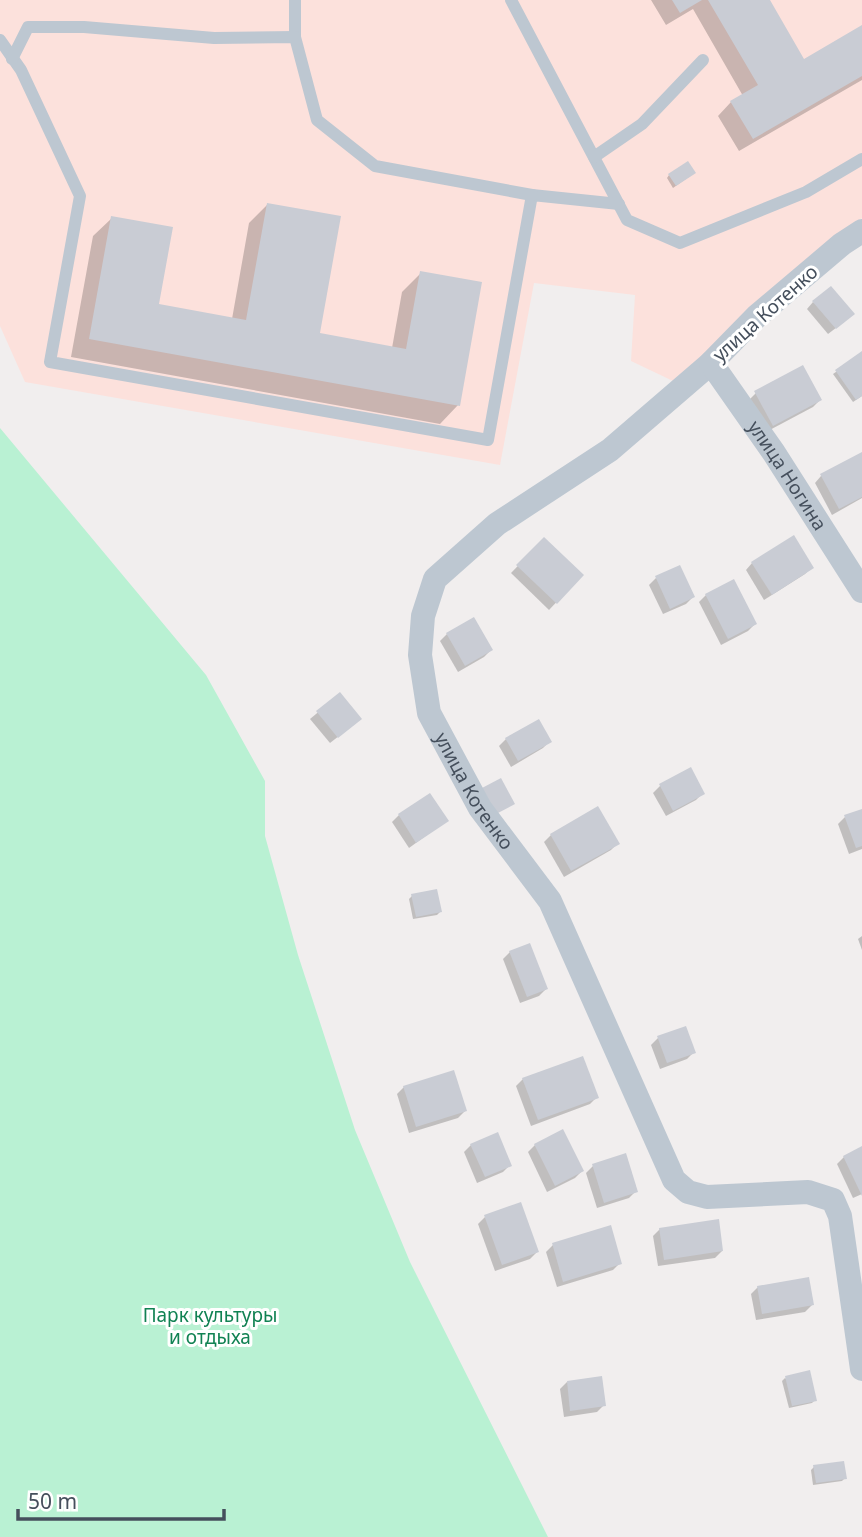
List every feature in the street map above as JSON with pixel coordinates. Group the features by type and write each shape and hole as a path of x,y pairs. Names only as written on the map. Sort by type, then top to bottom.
{"street":[{"name":"улица Котенко","path":"862,231 842,244 757,316 711,363 610,450 497,524 435,579 423,616 420,655 429,713 480,808 550,901 674,1180 688,1192 708,1197 808,1192 833,1200 840,1216 862,1369"},
{"name":"улица Ногина","path":"711,363 774,453 862,591"}],"lane":[{"path":"295,0 296,37 317,120 374,166 533,195 619,204"},
{"path":"511,0 627,220 680,243 806,192 862,159"},
{"path":"12,59 28,27 84,27 214,37 296,37"},
{"path":"0,40 21,70 80,196 50,362 488,440 533,195"},
{"path":"594,158 642,124 703,60"}],"shaded area":[{"path":"0,0 862,0 862,218 673,381 631,361 635,295 534,283 500,465 25,382 0,326"}],"green space":[{"name":"Парк культуры и отдыха","path":"0,428 206,675 265,781 265,836 298,955 355,1130 410,1262 548,1537 0,1537"}],"building":[{"path":"672,0 702,0 680,13"},
{"path":"708,0 770,0 804,59 862,25 862,76 753,139 730,101 758,85"},
{"path":"688,161 696,173 676,186 668,174"},
{"path":"267,203 341,216 320,333 406,349 420,271 482,282 460,406 89,339 111,216 173,227 159,304 246,320"},
{"path":"831,286 855,314 836,329 812,301"},
{"path":"862,351 862,396 856,400 835,370"},
{"path":"803,365 822,400 773,426 754,391"},
{"path":"862,452 862,497 839,509 820,474"},
{"path":"794,535 814,568 772,595 751,562"},
{"path":"544,537 584,575 557,604 516,565"},
{"path":"680,565 695,597 670,609 655,576"},
{"path":"734,579 757,624 728,639 705,594"},
{"path":"474,617 493,650 465,666 446,633"},
{"path":"340,692 362,719 338,738 316,711"},
{"path":"539,719 552,742 518,761 505,738"},
{"path":"691,767 705,794 673,811 659,784"},
{"path":"501,778 515,804 496,814 482,788"},
{"path":"430,793 449,821 416,843 398,814"},
{"path":"598,806 620,844 571,871 550,834"},
{"path":"862,809 862,846 856,848 844,815"},
{"path":"437,889 442,912 416,917 411,894"},
{"path":"530,943 548,989 527,997 509,951"},
{"path":"686,1026 696,1053 667,1063 657,1036"},
{"path":"583,1056 599,1098 538,1120 522,1078"},
{"path":"454,1070 467,1111 416,1127 403,1086"},
{"path":"563,1129 584,1171 555,1186 534,1144"},
{"path":"498,1132 512,1166 485,1177 470,1144"},
{"path":"862,1146 862,1196 843,1156"},
{"path":"626,1153 638,1192 604,1203 592,1164"},
{"path":"521,1202 539,1252 502,1265 484,1215"},
{"path":"719,1219 723,1251 664,1260 659,1228"},
{"path":"611,1225 622,1264 563,1282 552,1243"},
{"path":"809,1277 814,1305 762,1314 757,1286"},
{"path":"810,1370 817,1401 792,1406 785,1376"},
{"path":"602,1376 606,1406 570,1411 567,1381"},
{"path":"844,1461 847,1479 816,1483 813,1465"}]}
